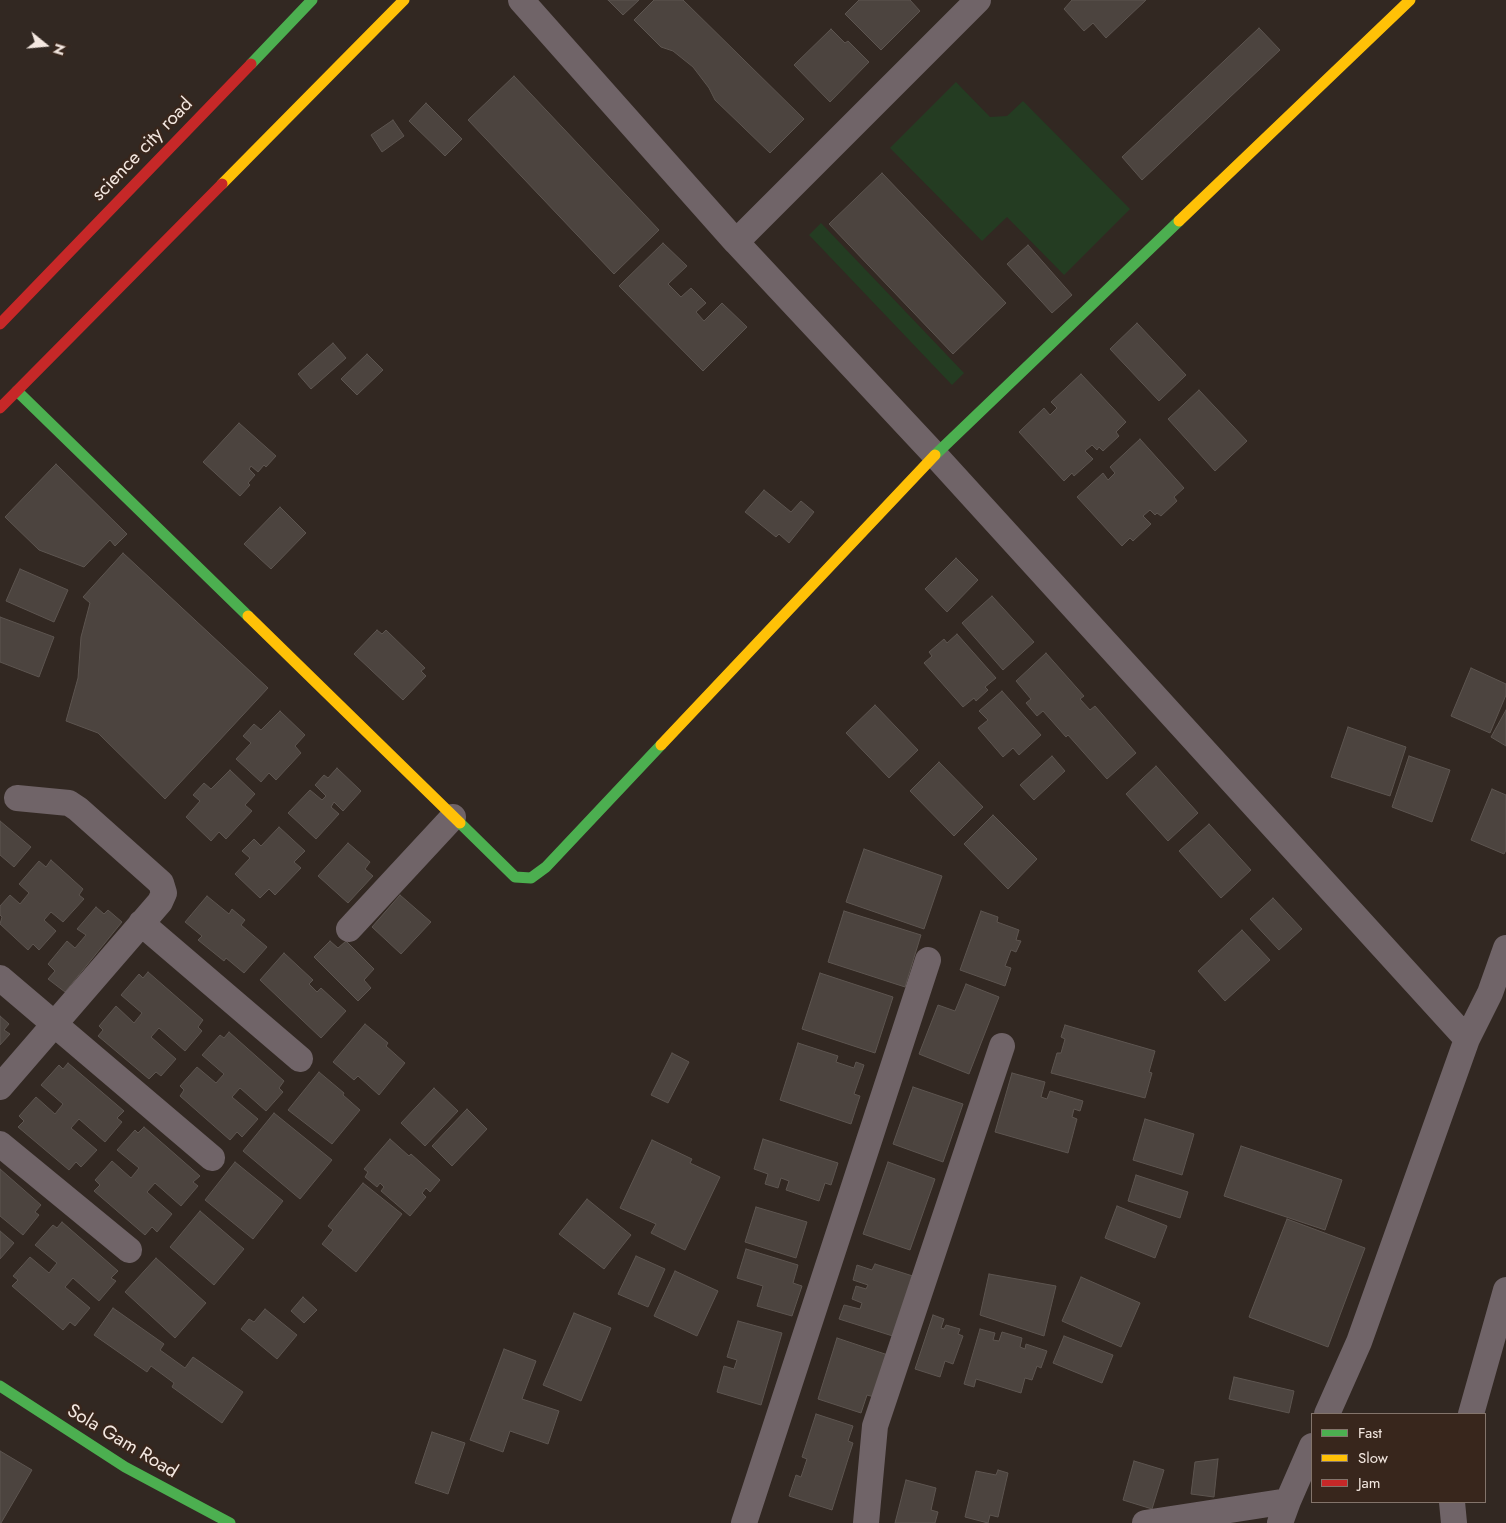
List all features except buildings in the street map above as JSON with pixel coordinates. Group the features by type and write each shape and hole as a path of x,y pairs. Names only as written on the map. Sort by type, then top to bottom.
{"street":[{"name":"science city road","path":"4,312 312,0"},
{"path":"0,408 404,0"},
{"path":"521,0 736,242 935,455 1467,1039"},
{"path":"736,242 978,0"},
{"path":"17,391 515,876 532,878 546,867 935,455 1410,0"},
{"path":"0,1087 160,902 164,893 162,883 78,808 69,803 16,798"},
{"path":"349,929 453,817"},
{"path":"142,923 300,1059"},
{"path":"1326,1413 1359,1342 1467,1039 1498,995 1506,948"},
{"path":"744,1523 928,960"},
{"path":"0,978 212,1158"},
{"path":"866,1523 876,1426 1002,1046"},
{"path":"0,1144 129,1250"},
{"path":"1471,1413 1506,1290"},
{"name":"Sola Gam Road","path":"0,1386 125,1467 230,1523"},
{"path":"1145,1523 1284,1512 1311,1448"},
{"path":"1452,1503 1454,1523"}],"green space":[{"path":"956,82 990,117 1007,116 1023,101 1130,209 1064,275 1007,217 982,241 890,148"},
{"path":"821,223 964,373 952,385 809,235"}],"traffic: fast":[{"path":"251,64 312,0"},
{"path":"935,455 1179,221"},
{"path":"17,391 248,616"},
{"path":"460,823 515,877 531,878 546,867 661,745"},
{"path":"0,1386 125,1467 230,1523"}],"traffic: slow":[{"path":"222,184 404,0"},
{"path":"1179,221 1410,0"},
{"path":"661,745 935,455"},
{"path":"248,616 460,823"}],"traffic: jam":[{"path":"0,324 251,64"},
{"path":"0,408 222,184"}]}
